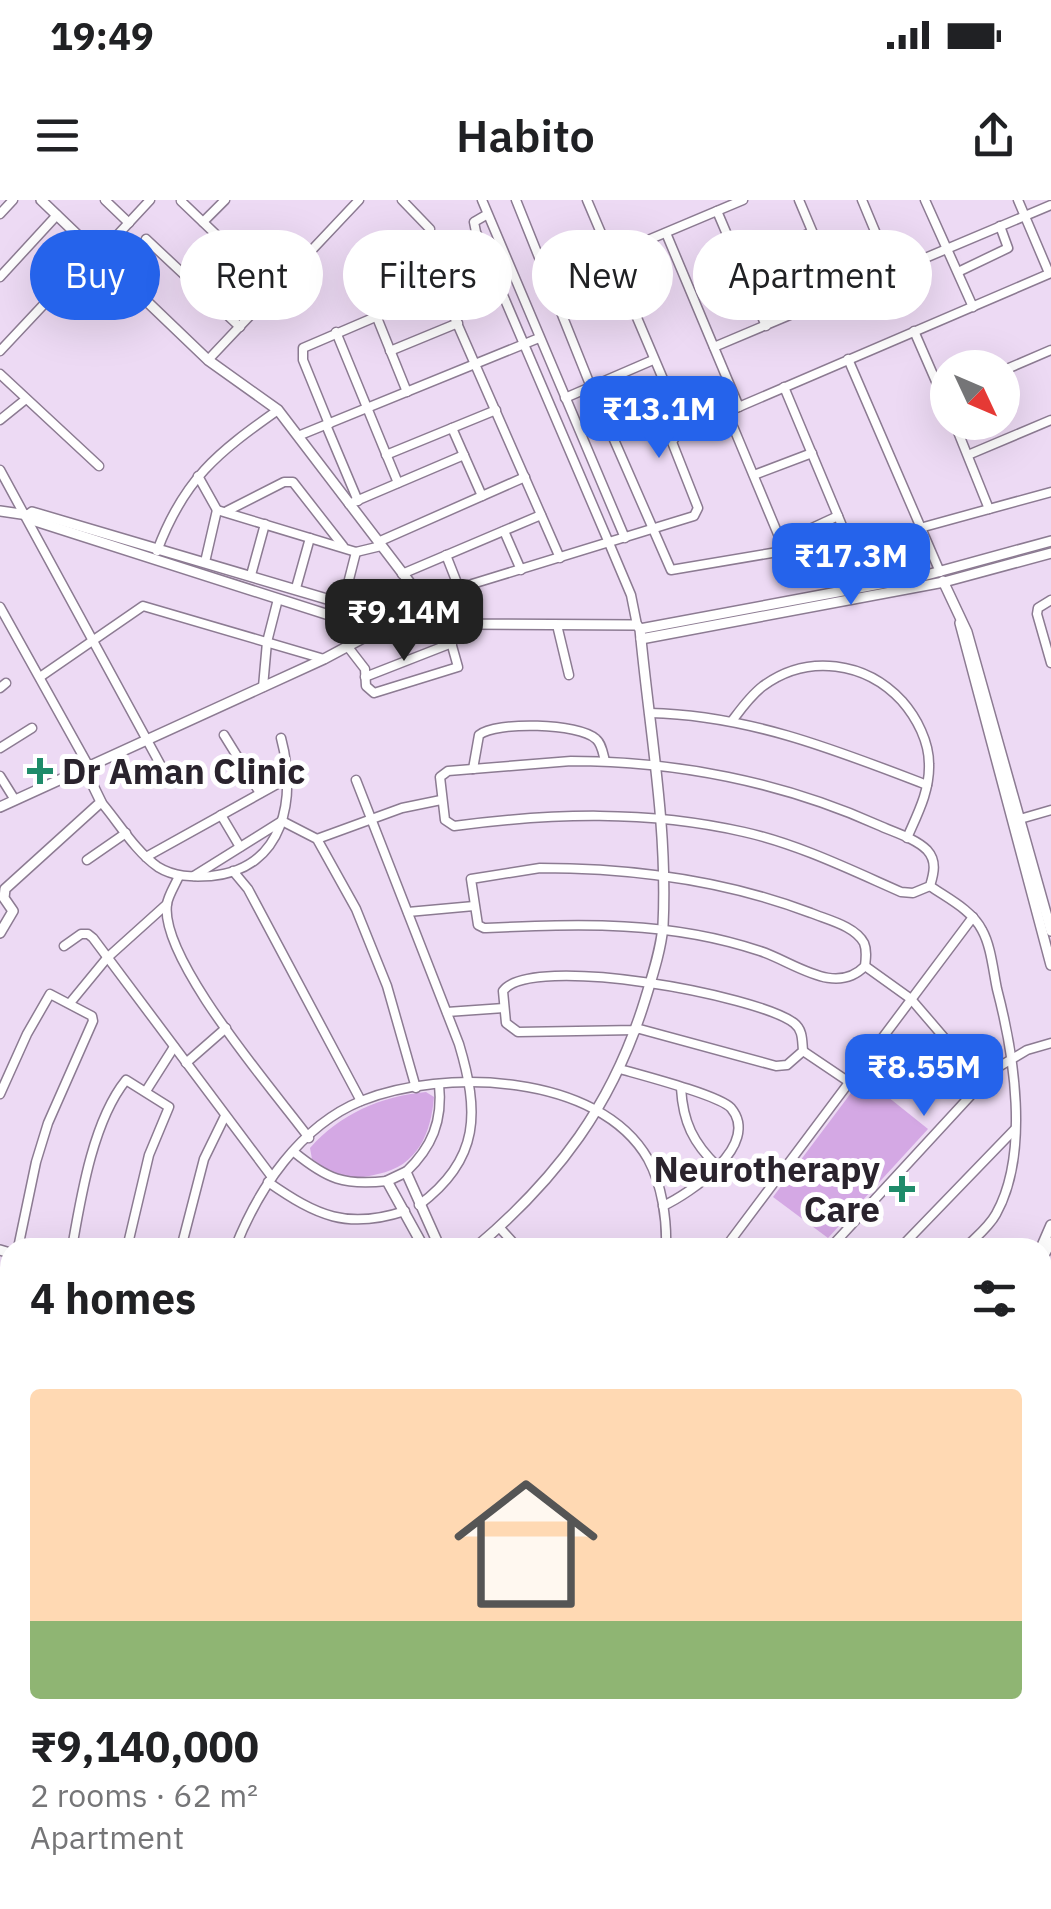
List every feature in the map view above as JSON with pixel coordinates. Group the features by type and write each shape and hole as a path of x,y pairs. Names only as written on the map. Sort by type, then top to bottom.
{"street":[{"path":"0,214 14,200"},
{"path":"41,200 71,230"},
{"path":"105,200 129,223"},
{"path":"122,230 150,200"},
{"path":"203,222 225,200"},
{"path":"323,238 355,204 344,200"},
{"path":"402,200 430,229"},
{"path":"482,200 625,538"},
{"path":"516,200 668,566 675,572 784,546 920,528 1051,492"},
{"path":"588,200 600,230"},
{"path":"673,230 743,200"},
{"path":"799,200 811,230"},
{"path":"862,200 874,230"},
{"path":"925,200 973,307"},
{"path":"0,807 324,659 459,588 694,516 698,510 672,442 683,426 728,412 1050,273 1018,200"},
{"path":"181,201 211,230"},
{"path":"932,255 1051,205"},
{"path":"718,211 726,230"},
{"path":"0,277 57,215"},
{"path":"486,215 474,222 476,232 631,595 650,713 662,818 663,875 663,930 651,981 620,1069 559,1167 520,1210 486,1238"},
{"path":"958,272 1008,248 1000,226"},
{"path":"673,250 739,407"},
{"path":"160,253 240,327"},
{"path":"160,315 208,360 278,410 353,502 425,605 445,621 458,664 374,693 368,690 365,670 348,647"},
{"path":"0,351 31,320"},
{"path":"208,360 246,320"},
{"path":"353,502 301,352 308,344 366,320"},
{"path":"378,320 407,392"},
{"path":"456,320 560,558"},
{"path":"637,320 683,426"},
{"path":"763,320 766,326"},
{"path":"714,348 780,320"},
{"path":"390,351 458,324"},
{"path":"336,332 398,483"},
{"path":"914,332 930,365"},
{"path":"298,436 539,338"},
{"path":"1020,363 1051,350"},
{"path":"565,398 654,360"},
{"path":"848,360 967,632 1051,931"},
{"path":"0,374 99,466"},
{"path":"784,387 848,540"},
{"path":"0,420 26,399"},
{"path":"154,560 181,496 229,445 278,410"},
{"path":"386,454 496,410"},
{"path":"728,412 784,546"},
{"path":"968,455 1051,420"},
{"path":"452,428 482,496"},
{"path":"962,440 989,509"},
{"path":"754,474 812,453"},
{"path":"353,502 464,455"},
{"path":"0,470 166,774"},
{"path":"198,476 222,511 356,552 525,477"},
{"path":"585,486 600,480"},
{"path":"204,562 222,511 289,481 306,496 343,546"},
{"path":"0,510 26,515 379,631"},
{"path":"26,515 32,512 398,620"},
{"path":"402,574 541,515"},
{"path":"784,546 838,516"},
{"path":"251,574 264,524"},
{"path":"504,530 521,570"},
{"path":"296,588 310,538"},
{"path":"942,577 1051,541"},
{"path":"343,603 356,552"},
{"path":"445,621 639,631 1051,554"},
{"path":"446,556 459,588"},
{"path":"263,687 267,642 278,599"},
{"path":"1051,600 1038,608 1037,614 1051,663"},
{"path":"40,677 142,606 324,659"},
{"path":"0,607 40,677 101,802 146,857 160,868 179,876 232,871 268,847 282,821 290,777 282,738"},
{"path":"960,620 1051,964"},
{"path":"556,624 570,675"},
{"path":"365,677 452,643"},
{"path":"732,721 750,698 780,676 801,668 828,665 876,677 910,710 930,763 924,800 907,838"},
{"path":"650,713 732,721 835,750 926,785"},
{"path":"472,768 480,735 490,728 532,726 591,736 600,744 606,761"},
{"path":"0,748 32,728"},
{"path":"224,735 260,794"},
{"path":"606,761 653,764 737,778 812,799 907,838 928,850 934,863 930,886 912,894 901,892 746,832 662,818 564,814 454,826 445,820 440,777 443,773 472,768 606,761"},
{"path":"0,776 15,800"},
{"path":"146,857 290,777"},
{"path":"356,780 447,1012 470,1082 474,1115 470,1136 446,1181 419,1205"},
{"path":"316,839 370,819 441,800"},
{"path":"0,933 13,911 1,893 101,802"},
{"path":"1020,820 1051,810"},
{"path":"222,815 240,847"},
{"path":"282,821 316,839 356,909 387,986 416,1088"},
{"path":"194,876 282,821"},
{"path":"87,860 126,833"},
{"path":"246,865 248,889"},
{"path":"866,966 855,976 832,980 760,951 663,930 597,923 484,928 476,923 470,884 477,876 540,868 599,868 746,890 839,924 863,940 866,966 910,999 983,1083"},
{"path":"232,871 248,889 361,1101"},
{"path":"70,1003 107,958 166,904 179,876"},
{"path":"930,886 973,917 983,931 1011,1060 1014,1160 996,1215 974,1238"},
{"path":"166,904 170,930 185,965 226,1028 309,1138"},
{"path":"408,912 474,906"},
{"path":"732,1238 973,917"},
{"path":"64,946 81,934 88,934 270,1179 312,1210 340,1220 376,1220 405,1211"},
{"path":"572,976 651,981 721,995 790,1021 802,1034 803,1051 788,1065 776,1066 636,1029 518,1032 508,1027 505,986 523,979 572,976"},
{"path":"0,1094 47,997 53,994 89,1014 93,1021 48,1123 36,1162 20,1238"},
{"path":"447,1012 504,1008"},
{"path":"186,1064 226,1028"},
{"path":"839,1238 983,1083 1027,1050 1051,1043"},
{"path":"146,1092 174,1047"},
{"path":"803,1051 849,1082"},
{"path":"620,1069 722,1102 734,1115 736,1140 718,1166 696,1187 663,1206"},
{"path":"74,1238 100,1132 121,1085 128,1080 169,1106 149,1156 129,1238"},
{"path":"240,1238 270,1179 331,1119 361,1101 416,1088 470,1082 529,1087 598,1110 647,1158 663,1206 665,1238"},
{"path":"294,1152 328,1177 344,1182 387,1181 406,1172 433,1140 441,1101 439,1084"},
{"path":"681,1088 688,1130 718,1166"},
{"path":"183,1238 204,1159 225,1116"},
{"path":"910,1238 1016,1128"},
{"path":"406,1172 435,1238"},
{"path":"387,1181 419,1238"},
{"path":"499,1227 509,1238"}],"shaded area":[{"path":"863,1077 928,1129 828,1238 773,1197"},
{"path":"426,1092 434,1097 430,1123 420,1146 403,1164 378,1174 349,1178 312,1159 310,1148 348,1116 393,1098"}],"place":[{"name":"Dr Aman Clinic","path":"40,771"},
{"name":"Neurotherapy Care","path":"902,1189"}]}
